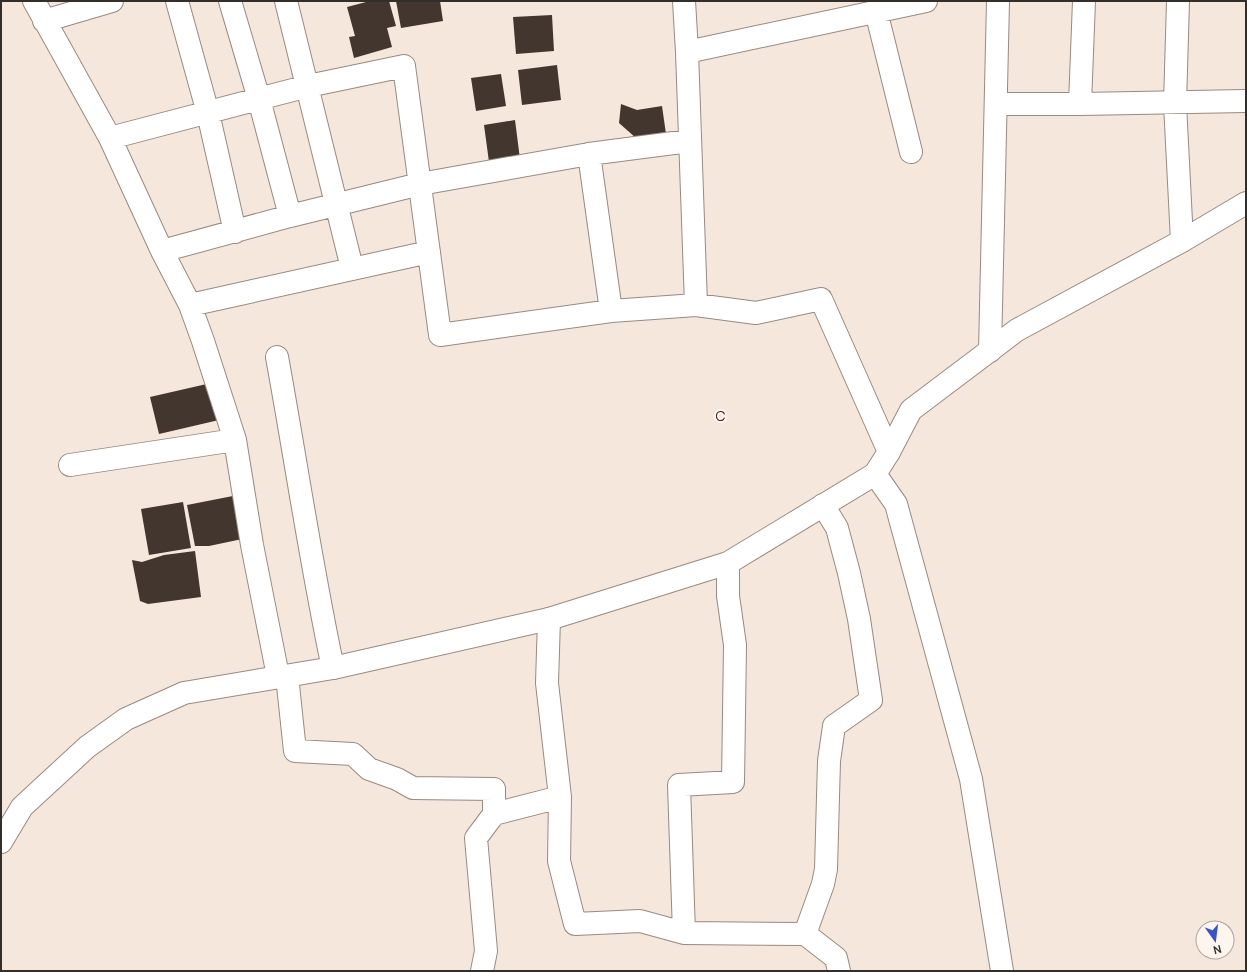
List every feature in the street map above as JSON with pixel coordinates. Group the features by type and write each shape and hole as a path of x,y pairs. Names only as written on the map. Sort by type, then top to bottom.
{"street":[{"path":"34,1 110,138 162,251 190,305 203,341 235,440 252,545 282,676 295,752 353,754 369,769 397,779 413,788 494,789 494,814 476,838 486,951 482,971"},
{"path":"44,21 112,1"},
{"path":"177,1 208,114 235,232"},
{"path":"230,1 259,100 290,216"},
{"path":"286,1 352,268"},
{"path":"684,1 696,305"},
{"path":"687,52 926,1"},
{"path":"990,350 998,1"},
{"path":"1080,104 1084,1"},
{"path":"1178,1 1175,104 1182,241"},
{"path":"876,11 911,152"},
{"path":"110,138 208,114 308,86 404,66 440,336 611,310 696,305 756,312 821,299 889,452"},
{"path":"996,104 1175,104 1246,102"},
{"path":"162,251 336,204 420,184 589,154 689,141"},
{"path":"589,154 611,310"},
{"path":"1,842 22,807 87,747 126,719 184,693 333,668 548,619 728,563 874,474 889,452 911,410 1017,330 1182,241 1246,203"},
{"path":"190,305 430,252"},
{"path":"277,357 297,468 316,589 333,668"},
{"path":"70,465 235,440"},
{"path":"874,474 896,504 971,778 1002,971"},
{"path":"805,934 823,884 826,869 829,761 834,726 871,700 859,619 849,573 837,528 823,505"},
{"path":"684,933 679,785 734,782 735,645 728,596 728,563"},
{"path":"548,619 547,683 560,797 560,861 575,924 640,921 684,933 805,934 836,958 839,971"},
{"path":"494,814 560,797"}],"building":[{"path":"370,1 389,1 396,26 387,28 392,47 354,58 349,37 355,36 347,7"},
{"path":"396,1 440,1 443,21 401,28"},
{"path":"552,15 554,51 516,54 513,17"},
{"path":"557,65 561,100 522,105 518,70"},
{"path":"501,74 506,106 476,111 471,78"},
{"path":"621,104 637,110 662,106 666,134 636,138 619,123"},
{"path":"515,120 520,159 489,162 484,125"},
{"path":"211,383 219,420 159,434 150,397"},
{"path":"238,495 247,538 209,546 195,546 187,505"},
{"path":"183,502 191,548 149,555 141,509"},
{"path":"195,551 201,597 148,604 140,601 132,560 142,562 164,555"}],"district":[{"name":"C","path":"721,416"}]}
